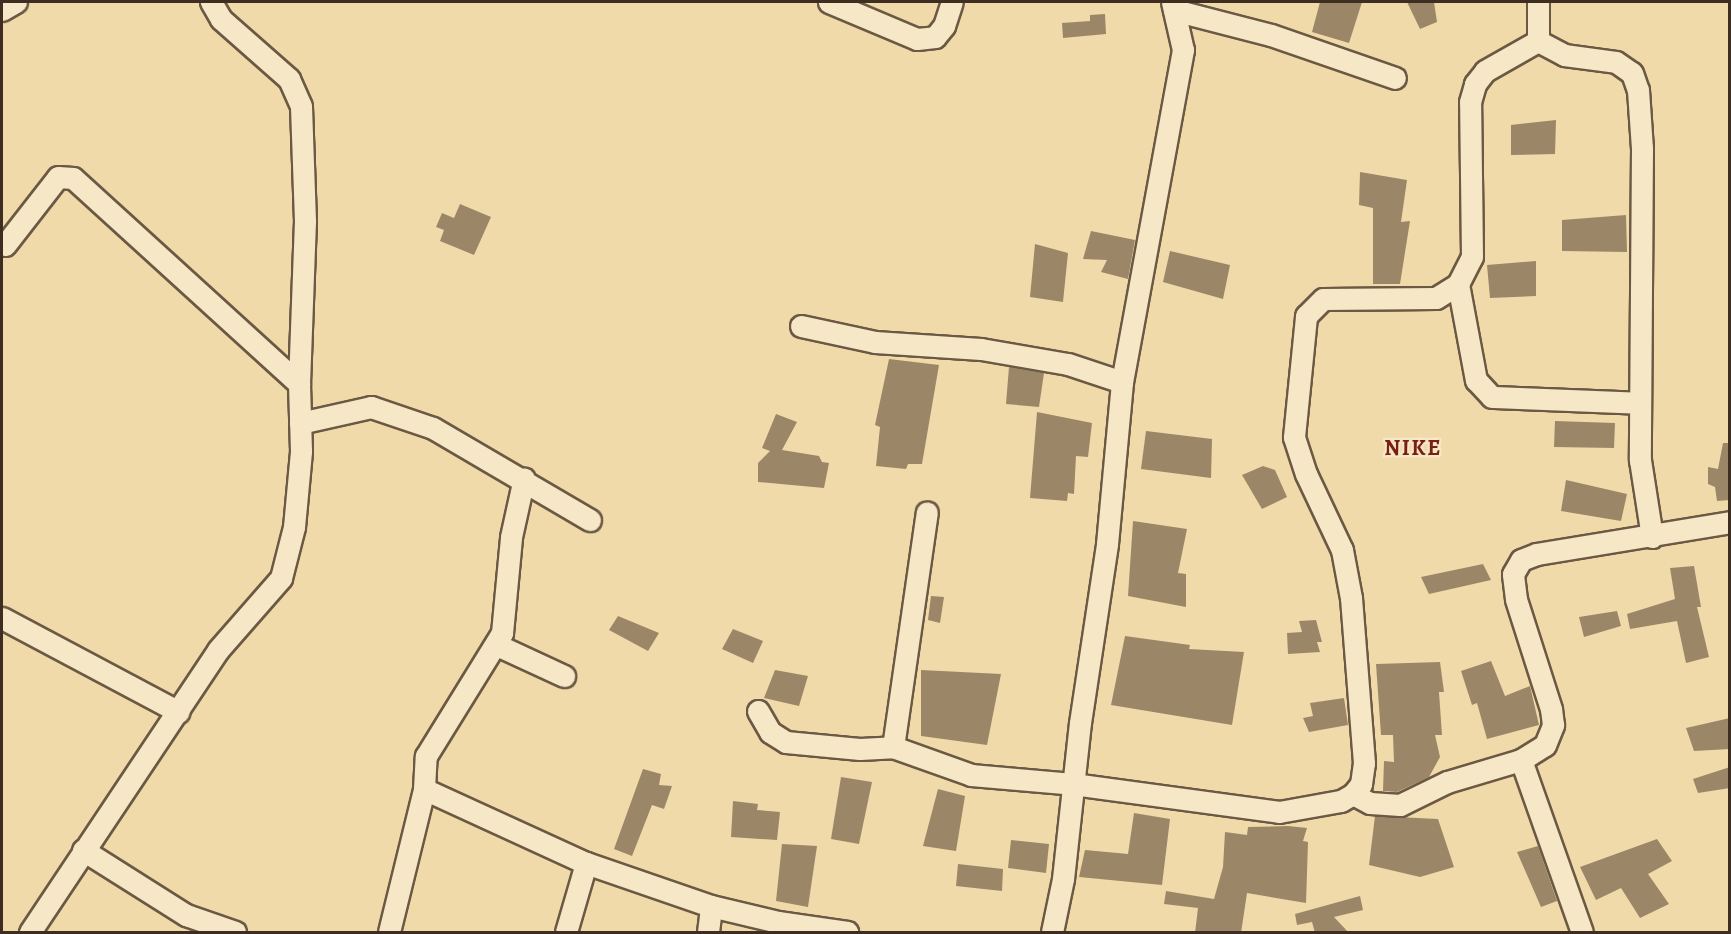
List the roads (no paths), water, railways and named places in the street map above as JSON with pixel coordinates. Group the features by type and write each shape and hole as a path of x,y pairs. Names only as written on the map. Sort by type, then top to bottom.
{"street":[{"path":"2,10 16,2"},
{"path":"30,933 218,650 280,578 294,527 300,423 298,384 305,221 301,106 290,79 221,18 210,2"},
{"path":"829,2 917,39 934,37 944,26 952,2"},
{"path":"1538,2 1538,41"},
{"path":"1052,933 1063,879 1073,784 1111,512 1122,382 1183,50 1173,6 1271,35 1395,78"},
{"path":"758,711 770,732 786,742 860,750 893,747 972,775 1073,784 1278,812 1341,801 1353,794 1361,784 1364,763 1351,598 1342,550 1306,474 1294,437 1306,316 1323,299 1436,298 1458,284 1472,257 1470,102 1475,84 1485,71 1538,41"},
{"path":"1538,41 1564,55 1616,62 1632,73 1638,90 1640,460 1652,537"},
{"path":"5,245 58,177 72,178 298,384"},
{"path":"1458,284 1476,380 1492,397 1640,403"},
{"path":"801,326 875,342 981,350 1068,364 1122,382"},
{"path":"300,423 371,407 433,428 524,478 590,520"},
{"path":"389,933 424,789 426,756 497,645 502,633 511,537 524,478"},
{"path":"893,747 927,512"},
{"path":"1353,794 1370,803 1400,805 1447,782 1521,760 1545,745 1553,726 1544,682 1516,598 1513,574 1521,560 1537,554 1652,537 1730,522"},
{"path":"2,618 178,712"},
{"path":"497,645 564,675"},
{"path":"1521,760 1582,933"},
{"path":"424,789 586,863 711,906 778,922 847,933"},
{"path":"83,850 186,915 235,933"},
{"path":"567,933 586,863"},
{"path":"708,933 711,906"}],"district":[{"name":"NIKE","path":"1413,449"}]}
